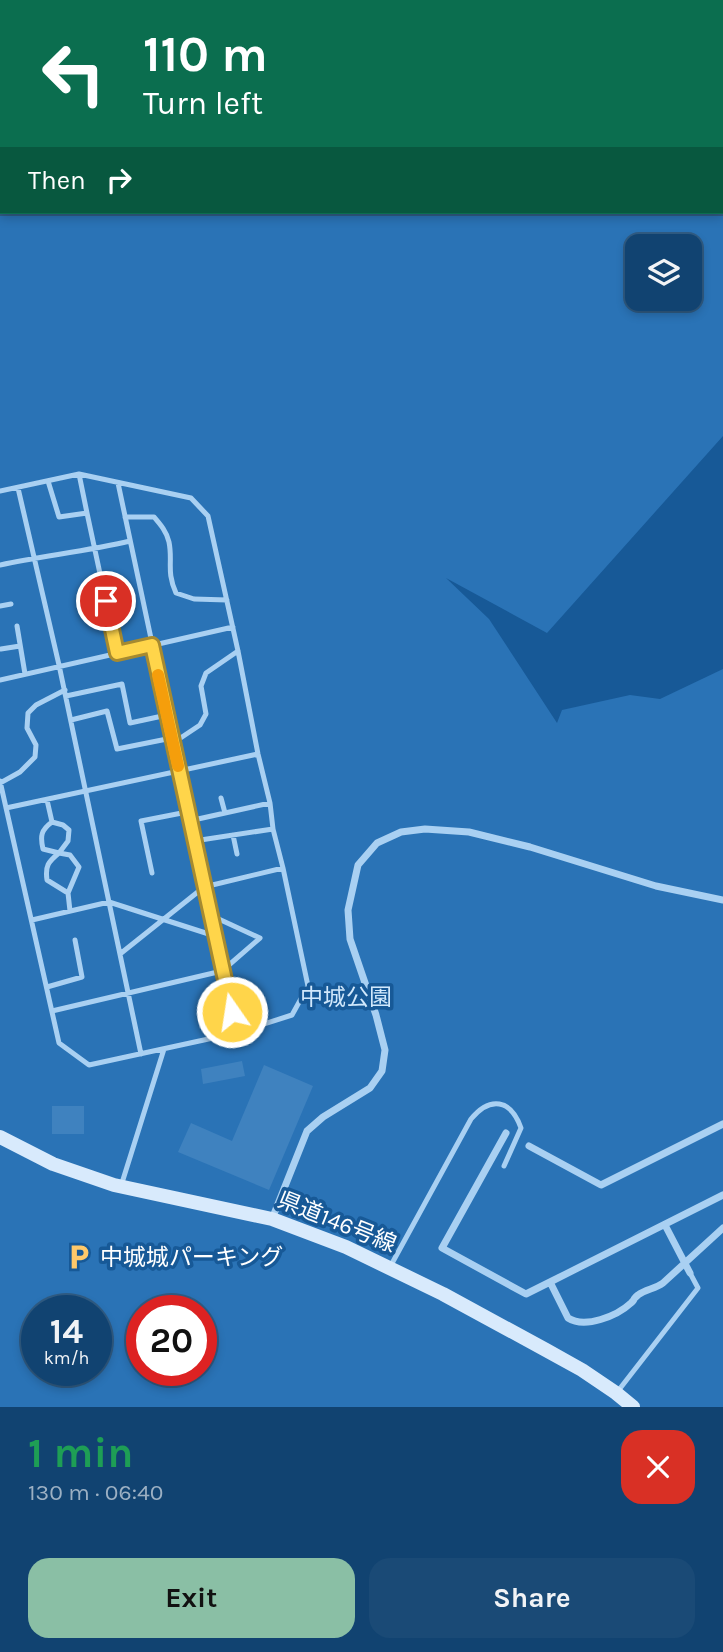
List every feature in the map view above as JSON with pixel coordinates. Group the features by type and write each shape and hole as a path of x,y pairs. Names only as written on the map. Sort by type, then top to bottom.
{"main road":[{"name":"県道146号線","path":"0,1137 53,1164 121,1186 272,1219 346,1247 390,1267 546,1350 616,1393 633,1407"}],"street":[{"path":"272,1219 307,1132 323,1117 370,1088 382,1071 385,1050 350,939 348,910 358,865 377,843 401,832 425,829 469,832 656,886 723,900"},
{"path":"529,1146 601,1185 723,1124"},
{"path":"506,1133 442,1248 526,1294 723,1195"},
{"path":"665,1225 690,1273"},
{"path":"550,1282 568,1318 573,1321 594,1321 607,1317 620,1311 640,1294 655,1289 723,1227"}],"lane":[{"path":"79,474 117,653"},
{"path":"0,492 79,474 191,498 208,516 308,986 292,1016 236,1033 89,1065 59,1043 0,782 20,772 35,757 36,745 27,727 28,713 36,705 65,693 122,684 130,723 167,715"},
{"path":"48,481 59,517 87,513"},
{"path":"118,483 236,1033"},
{"path":"18,488 60,666 141,1054"},
{"path":"125,517 154,517 163,527 169,540 170,579 176,593 194,599 226,600"},
{"path":"0,565 95,550 130,541"},
{"path":"0,606 11,604"},
{"path":"17,626 25,674"},
{"path":"0,680 233,627"},
{"path":"1,649 20,646"},
{"path":"71,720 107,711 117,749 172,741 200,726 206,714 201,686 206,673 238,651"},
{"path":"6,808 258,754"},
{"path":"221,798 225,813"},
{"path":"47,800 52,822"},
{"path":"189,821 270,803"},
{"path":"152,873 141,821 187,812"},
{"path":"68,893 47,880 45,868 49,861 59,853 68,841 69,830 52,822 43,828 40,838 43,849 59,853 70,855 79,867 68,893 70,911"},
{"path":"194,841 273,829"},
{"path":"233,835 237,854"},
{"path":"120,954 204,887 283,867"},
{"path":"32,920 108,902 215,936"},
{"path":"52,1011 222,971 260,938 210,915"},
{"path":"47,987 82,977 75,940"},
{"path":"121,1186 164,1049"},
{"path":"390,1267 471,1119 479,1109 488,1104 508,1107 517,1116 521,1128 503,1166"},
{"path":"616,1393 698,1288 690,1273"}],"green space":[{"name":"中城公園","path":"0,214 723,214 723,436 547,633 446,578 489,619 557,723 562,710 630,695 660,699 723,669 723,1407 0,1407"}],"building":[{"path":"242,1061 245,1076 203,1084 201,1069"},
{"path":"264,1065 313,1086 269,1190 178,1152 191,1123 232,1141"},
{"path":"52,1106 84,1106 84,1134 52,1134"}],"slow traffic":[{"path":"158,675 178,766"}],"place":[{"name":"中城城パーキング","path":"79,1257"}],"route":[{"path":"106,601 117,653 152,645 232,1012"}]}
